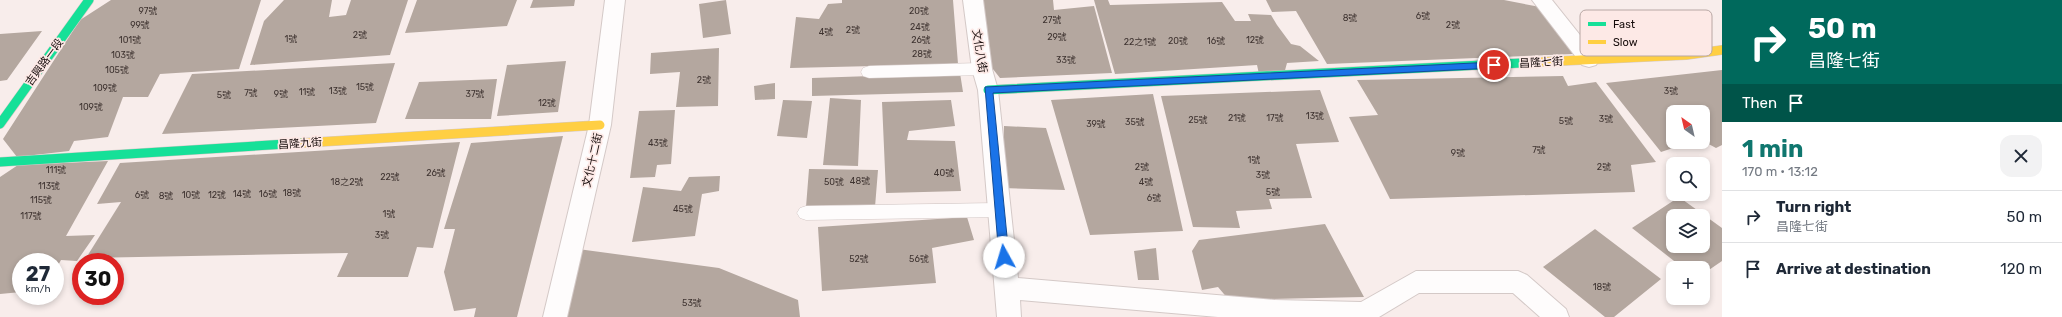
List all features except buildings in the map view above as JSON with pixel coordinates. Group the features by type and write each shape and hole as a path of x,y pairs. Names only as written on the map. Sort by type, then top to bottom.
{"street":[{"name":"吉興路一段","path":"0,124 89,0"},
{"name":"文化十二街","path":"555,317 600,125 615,0"},
{"name":"文化八街","path":"973,0 982,69 988,90 1009,317"},
{"path":"1542,0 1580,49"},
{"name":"昌隆七街","path":"1712,52 1722,50"},
{"path":"1586,56 1589,60"},
{"name":"昌隆七街","path":"988,90 1686,56"},
{"name":"昌隆九街","path":"0,162 600,125"},
{"path":"1007,288 1275,311 1364,313 1416,282 1518,282 1557,317"}],"lane":[{"path":"869,72 982,69"},
{"path":"806,213 999,210"}],"traffic: fast":[{"path":"0,124 89,0"},
{"path":"988,90 1539,62"},
{"path":"0,162 302,143"}],"traffic: slow":[{"path":"1712,51 1722,50"},
{"path":"1539,62 1665,56"},
{"path":"302,143 600,125"}],"route":[{"path":"1004,257 988,90 1494,65"}]}
